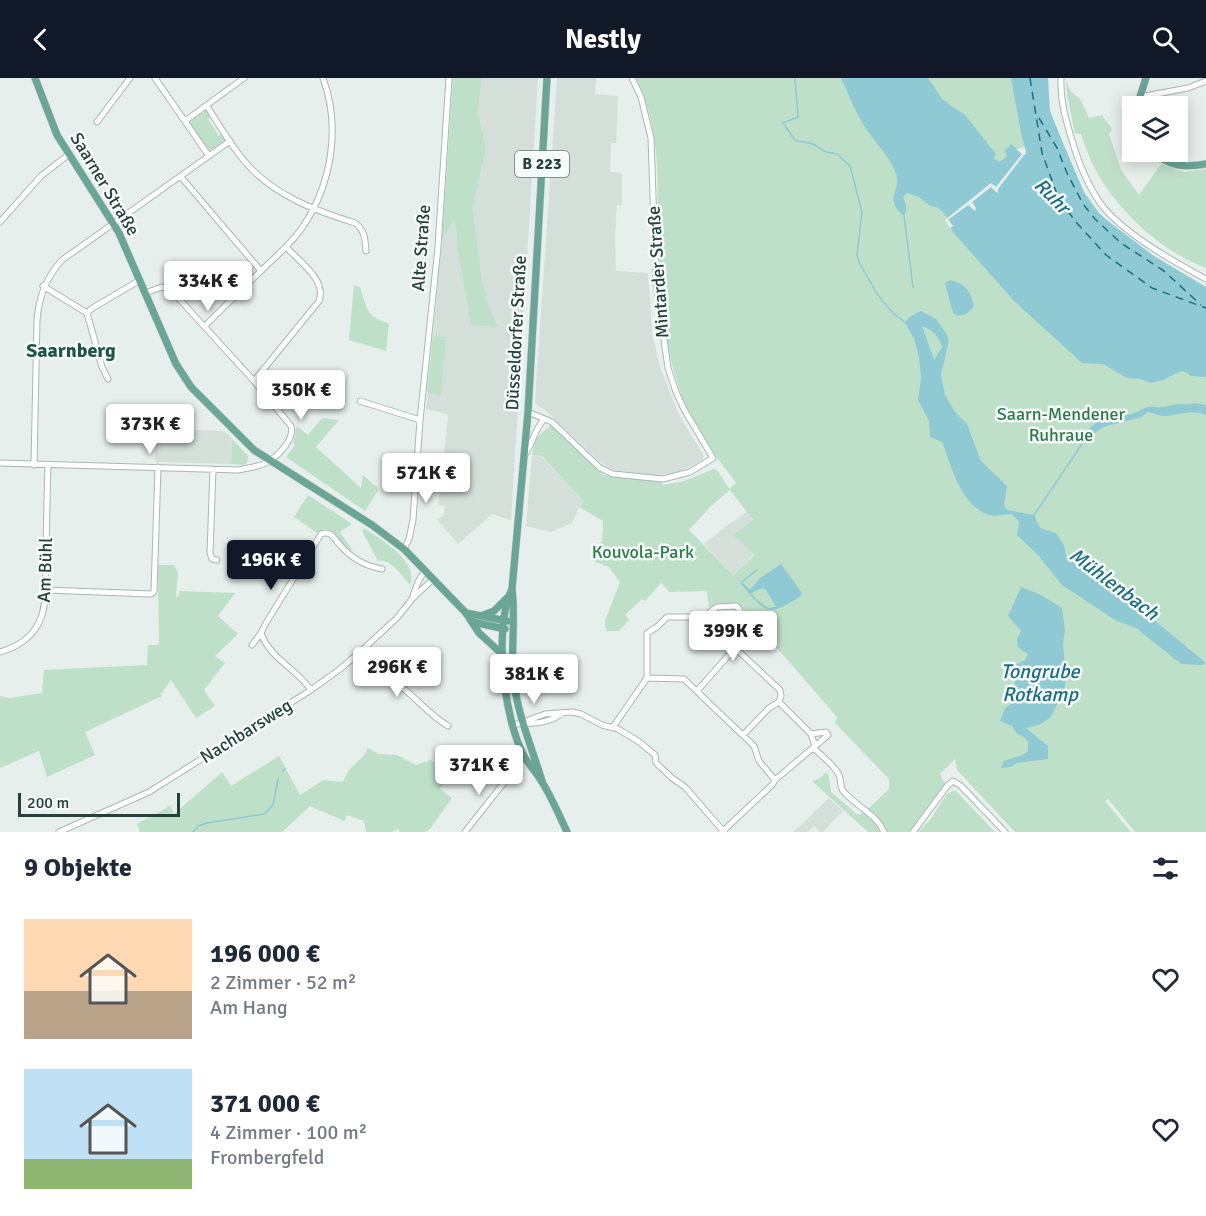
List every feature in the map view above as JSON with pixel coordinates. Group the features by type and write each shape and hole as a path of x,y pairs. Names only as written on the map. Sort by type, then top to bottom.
{"main road":[{"name":"Saarner Straße","path":"35,78 52,124 68,155 113,225 182,376 239,436 269,461 372,525 404,549"},
{"name":"Düsseldorfer Straße","path":"513,626 512,589 528,412 547,78"},
{"path":"1140,96 1146,78"},
{"path":"1168,162 1181,166 1206,164"},
{"path":"404,549 466,613 479,633 502,654"},
{"name":"Düsseldorfer Straße","path":"504,625 507,597 512,589"},
{"path":"481,616 494,611 507,597"},
{"path":"466,613 504,625"},
{"path":"473,622 513,626"},
{"name":"B 223","path":"504,625 502,654 505,694 512,726 524,756 542,781"},
{"name":"B 223","path":"513,626 514,685 523,723 542,781 567,832"}],"street":[{"path":"97,122 130,78"},
{"path":"155,78 209,156"},
{"path":"185,121 244,78"},
{"path":"205,326 286,247 313,210 326,174 332,146 332,111 323,78"},
{"name":"Alte Straße","path":"404,549 409,539 413,520 420,420 438,248 449,78"},
{"name":"Mintarder Straße","path":"544,419 552,422 600,468 614,474 652,479 670,477 690,472 713,458 685,411 668,368 656,282 651,138 641,98 632,78"},
{"path":"1061,78 1064,113 1073,145 1083,170 1104,207 1114,218 1157,250 1206,279"},
{"path":"1145,96 1188,88 1206,81"},
{"path":"207,106 245,162 272,186 313,210 361,227 366,251"},
{"path":"34,465 37,320 43,286 51,272 62,260 230,141"},
{"path":"0,222 41,176 68,155"},
{"path":"181,177 261,271"},
{"path":"254,381 319,301 321,295 319,283 286,247"},
{"path":"87,313 140,280"},
{"path":"43,286 87,313 102,367 108,379"},
{"path":"0,463 245,469 269,461 291,438 292,430 254,381 171,290 162,287 146,293"},
{"path":"360,401 420,420"},
{"path":"523,457 530,447 536,429 544,419 528,412"},
{"name":"Am Bühl","path":"0,652 13,648 34,632 41,619 45,591 48,465"},
{"path":"45,591 151,594 154,592 158,467"},
{"path":"213,469 210,553 212,559 217,560"},
{"path":"252,645 321,534 329,534 341,547 369,567 382,569"},
{"name":"Nachbarsweg","path":"412,599 425,570"},
{"name":"Nachbarsweg","path":"59,832 149,792 311,690 360,652 434,579"},
{"path":"613,727 647,678 646,636 667,617 703,616 717,607 736,606 739,609 740,622 736,630 735,648 697,691"},
{"path":"261,633 267,648 305,681 311,690"},
{"path":"735,648 780,690 781,696 779,702 769,708 743,735"},
{"path":"360,652 374,667 403,688 435,718 448,726"},
{"path":"647,678 684,679 754,746 759,761 775,780"},
{"path":"779,702 811,734 813,748 838,773 842,790 862,810 871,815 884,832"},
{"path":"512,726 556,718 563,713 581,714 602,725 613,727 638,741 655,755 656,763 685,787 723,832 775,780 828,735 826,732 811,734"},
{"path":"465,832 506,780 510,770"},
{"path":"914,831 948,784 953,781 961,786 1005,832"}],"shaded area":[{"path":"482,78 538,78 511,520 492,514 458,544 437,519 444,516 445,506 438,505 448,418 447,414 426,409 446,200 456,227 457,247 471,324 497,326 488,304 481,274 473,208 486,148 478,112"},
{"path":"557,78 596,78 595,94 618,96 616,143 611,143 610,172 622,173 622,206 617,205 615,235 616,271 648,273 652,333 659,364 678,413 704,456 702,461 678,472 656,475 621,472 610,468 601,463 535,402"},
{"path":"156,414 167,414 167,429 224,431 232,439 231,464 155,462"},
{"path":"532,455 541,456 585,503 579,507 572,523 551,532 526,526"},
{"path":"747,512 753,521 755,554 733,575 704,544"},
{"path":"829,798 843,811 823,832 814,826 808,832 793,832"}],"green space":[{"path":"453,78 482,78 478,112 486,148 473,208 481,274 488,304 498,327 471,325 453,219 442,240"},
{"path":"636,78 1012,78 1021,133 1026,147 1018,149 1206,350 1206,832 1135,832 1108,799 1105,801 1131,832 1015,832 957,770 955,759 940,774 945,784 909,832 887,832 876,815 868,809 889,789 889,779 835,723 837,717 757,625 741,625 743,609 737,604 709,610 707,591 670,592 661,583 645,601 642,599 625,615 629,620 619,631 606,631 605,621 620,582 609,567 593,561 602,540 603,521 579,507 584,502 542,456 532,455 536,438 551,425 603,475 661,482 663,485 684,481 714,469 718,471 729,489 736,483 690,415 682,398 671,360 660,282 655,146 652,124","holes":["730,490 753,520 733,535 755,555 733,575 689,530 711,506"]},
{"path":"1066,80 1071,92 1080,99 1089,118 1102,115 1112,129 1109,134 1121,170 1139,195 1161,164 1184,172 1206,169 1206,268 1175,252 1145,231 1109,191 1094,166 1081,134 1075,133"},
{"path":"205,111 209,111 211,116 208,119 219,136 223,133 225,142 212,150 207,149 190,124"},
{"path":"354,285 360,287 371,314 389,323 386,351 349,340"},
{"path":"433,336 446,337 441,396 427,392"},
{"path":"322,418 339,420 316,447 361,488 363,475 379,489 365,511 286,457 295,445 293,443 297,426 308,435"},
{"path":"232,439 248,456 247,463 244,465 231,464"},
{"path":"308,495 352,524 340,532 353,551 344,546 331,530 324,529 317,533 294,517"},
{"path":"364,528 404,559 409,567 410,585 388,562 378,561 362,531"},
{"path":"158,565 174,565 178,572 176,597 179,596 179,591 235,593 218,616 238,634 215,656 225,663 204,690 215,706 196,718 171,680 161,694 162,696 85,732 95,755 47,777 39,751 0,768 0,696 10,698 42,693 44,670 147,665 148,645 159,645"},
{"path":"368,748 379,754 397,755 416,765 430,760 451,771 440,789 452,798 429,830 400,832 398,829 392,832 366,832 364,821 347,815 344,821 310,806 282,832 140,832 137,824 170,806 174,814 222,772 231,786 279,756 300,795 323,780 342,782"},
{"path":"826,772 829,775 831,792 858,815 863,813 871,818 880,832 868,832 812,781 820,778"},
{"path":"955,790 995,832 918,832 930,820 947,794"}],"water":[{"name":"Ruhr","path":"841,78 928,78 943,100 965,115 996,154 994,158 999,162 1007,157 1005,151 1011,144 1023,154 1026,152 1011,78 1048,78 1050,111 1084,192 1099,213 1154,256 1206,287 1206,377 1190,376 1181,371 1151,383 1127,378 1103,364 1082,363 1014,301 953,232 951,228 953,226 941,210 907,193 903,197 906,206 904,216 897,209 893,199 897,184 895,171 855,110"},
{"path":"950,280 964,286 969,292 974,307 966,314 958,316 953,313 945,283"},
{"path":"921,311 936,319 946,333 949,340 941,375 945,395 955,412 967,424 981,461 1007,486 1004,505 1007,510 1034,515 1040,528 1056,533 1064,545 1066,556 1142,610 1206,663 1202,665 1181,664 1136,628 1115,620 1062,585 1038,555 1017,535 1019,522 1012,514 989,515 971,503 958,484 942,442 930,437 929,421 918,400 921,378 919,357 914,339 905,323 909,317","holes":["922,326 937,337 942,347 934,360"]},
{"path":"1195,403 1206,405 1206,415 1191,412 1165,416 1147,412 1142,417 1103,427 1084,441 1090,428 1100,421 1149,407"},
{"path":"781,564 802,593 801,596 774,610 768,609 756,601 741,584 742,582 750,590 760,578","holes":["762,588 766,590 776,607 768,608 750,594"]},
{"name":"Tongrube Rotkamp","path":"1021,587 1041,595 1062,608 1066,678 1064,692 1050,718 1039,725 1026,728 1048,746 1048,759 1017,763 1001,768 1004,761 1028,751 1028,741 1017,734 1012,726 1000,721 1005,708 1011,704 1009,692 1015,684 1013,666 1025,660 1028,654 1018,647 1017,640 1021,631 1008,616"}],"pier":[{"path":"1024,147 1026,154 998,189 998,193 991,187 972,202 976,208 975,211 968,205 948,220 953,226 950,228 945,220 991,183 996,187 1022,154 1016,149 1022,150"}],"waterway":[{"name":"Mühlenbach","path":"795,78 798,117 783,123 795,140 813,144 826,152 837,154 850,166 862,212 857,255 859,262 877,294 894,314 906,323"},
{"path":"904,216 913,287"},
{"path":"1034,515 1084,441"},
{"path":"742,582 757,570"},
{"path":"193,832 198,826 207,823 264,814 273,805 278,779"}],"ferry route":[{"path":"1030,78 1042,153 1058,197 1075,221 1106,255 1152,288 1206,308"},
{"path":"1039,118 1057,148 1083,204 1095,219 1121,243 1164,271 1201,305"}],"district":[{"name":"Saarnberg","path":"71,350"}],"park label":[{"name":"Saarn-Mendener Ruhraue","path":"1061,424"},
{"name":"Kouvola-Park","path":"643,552"}]}
